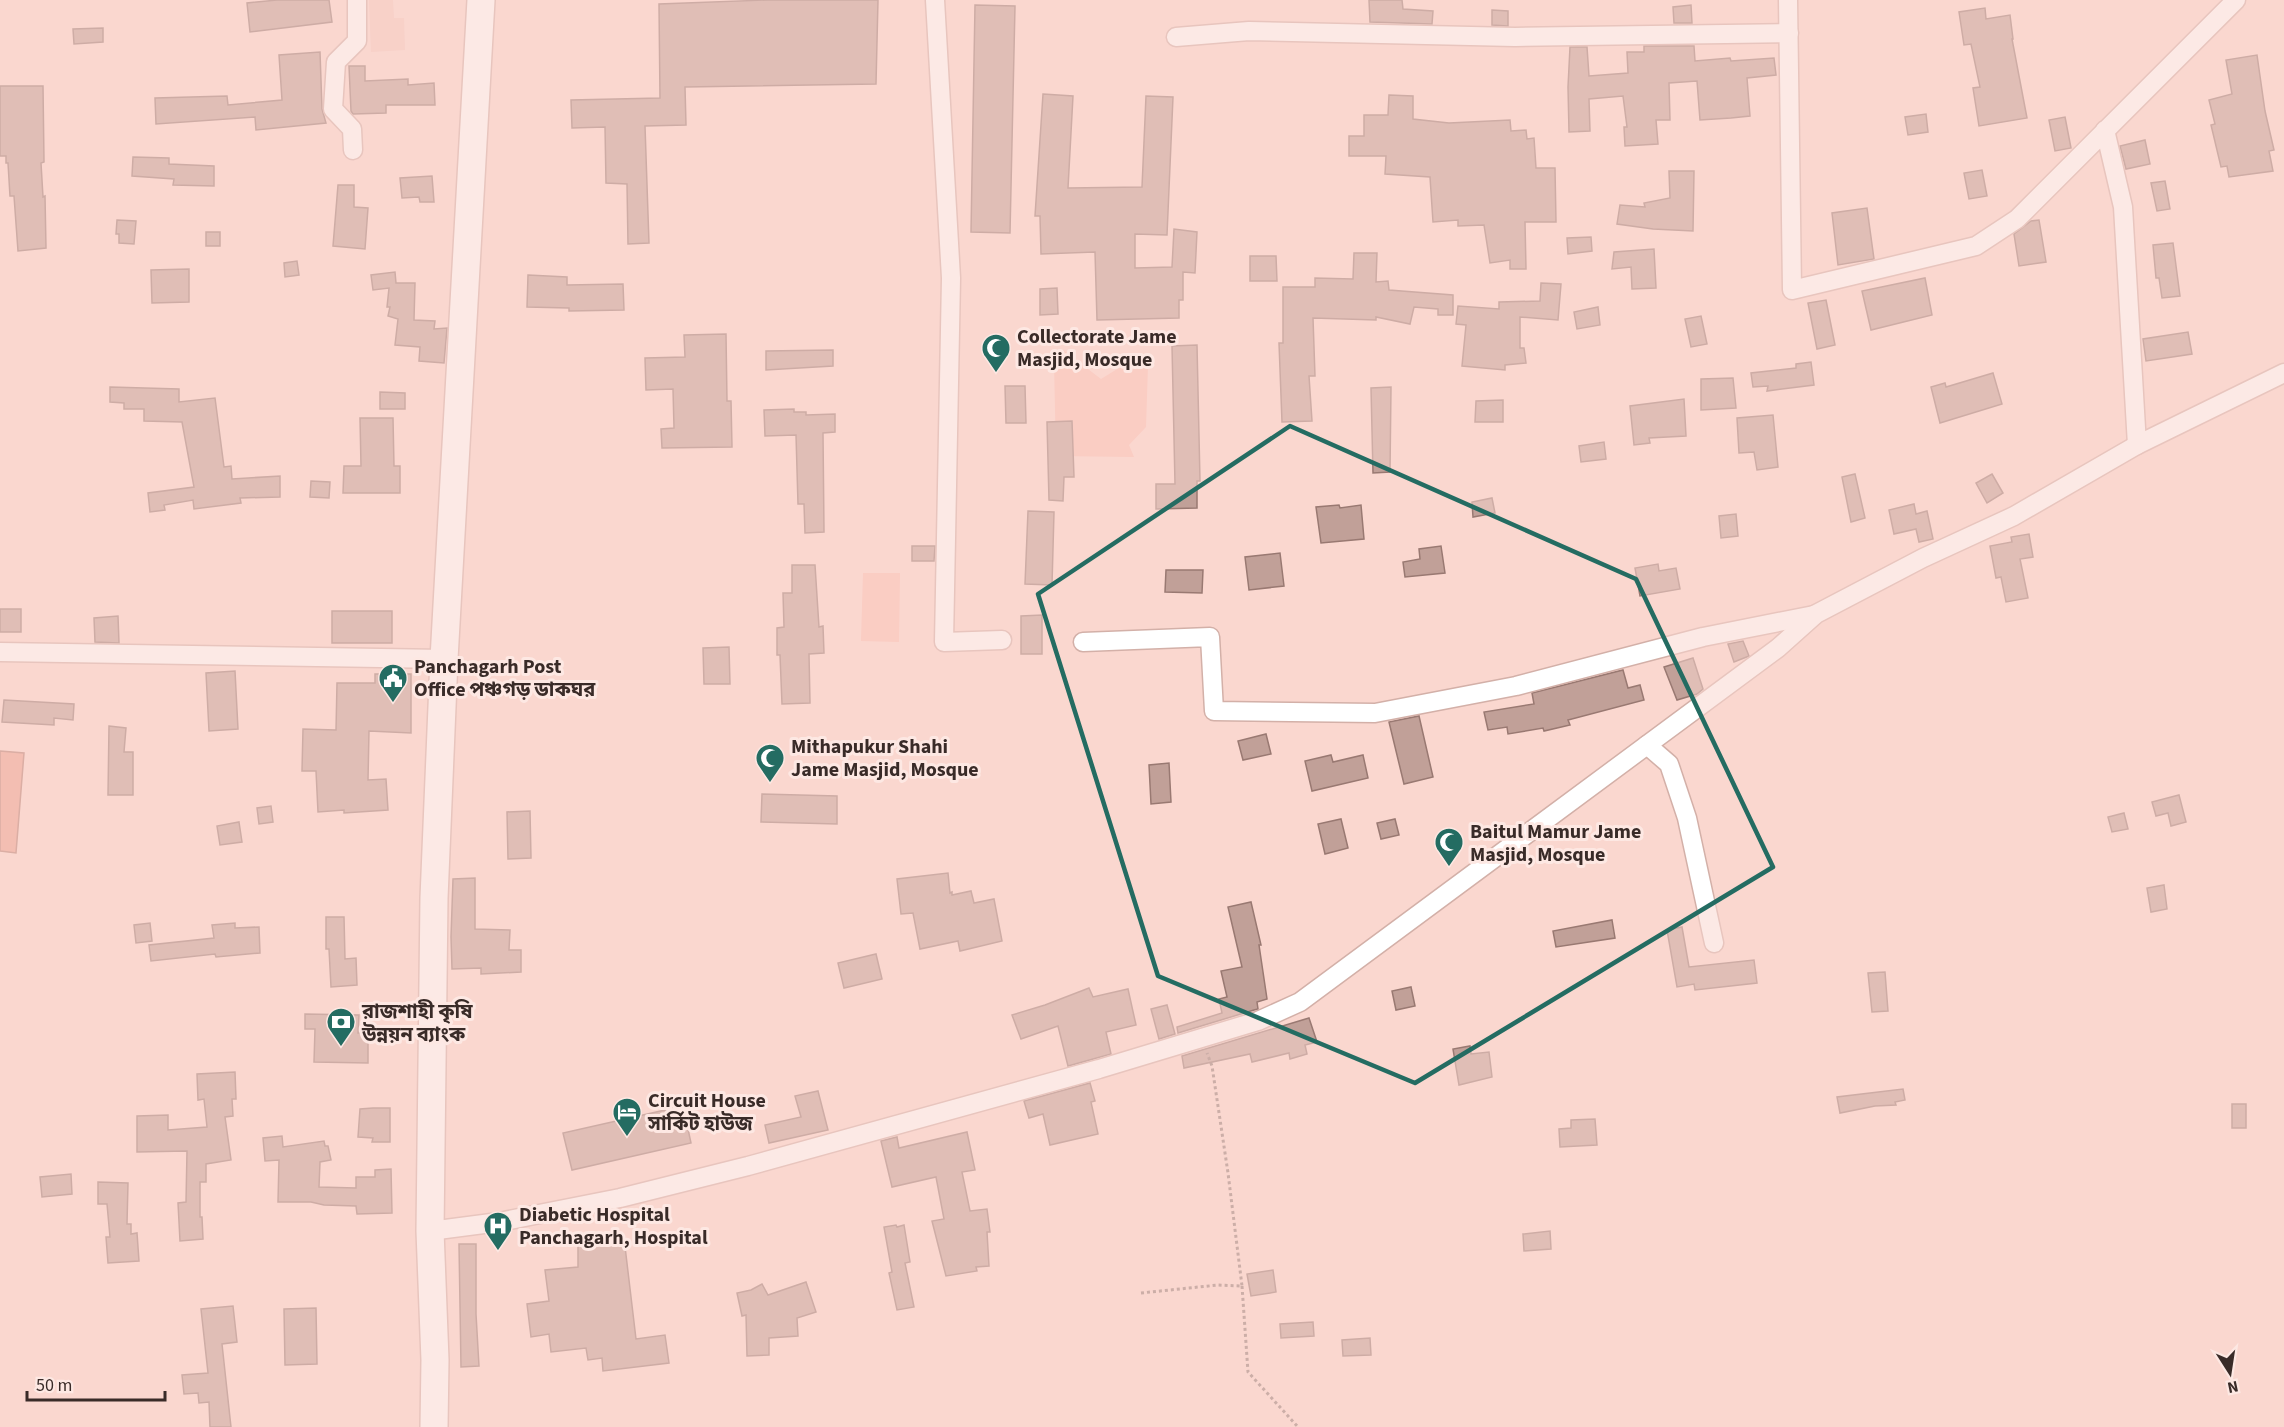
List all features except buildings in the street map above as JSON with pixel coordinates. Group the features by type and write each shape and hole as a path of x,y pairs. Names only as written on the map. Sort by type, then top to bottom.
{"highway":[{"path":"434,1427 435,1360 430,1231 434,898 444,658 481,0"}],"street":[{"path":"353,150 352,129 333,109 336,62 357,42 357,0"},
{"path":"935,0 951,278 944,642 1002,640"},
{"path":"1788,0 1792,290 1976,246 2018,219 2236,0"},
{"path":"1176,37 1249,31 1515,37 1789,33"},
{"path":"2105,130 2123,207 2137,445"},
{"path":"430,1231 499,1221 620,1198 736,1169 1100,1069 1258,1021 1300,1002 1778,648 1816,614 1923,558 2014,516 2137,445 2284,373"},
{"path":"1083,642 1210,637 1214,711 1375,712 1516,686 1703,637 1816,614"},
{"path":"0,652 444,658"},
{"path":"1647,745 1669,765 1680,797 1687,818 1714,943"}],"path":[{"path":"1202,1038 1212,1066 1228,1173 1242,1286 1248,1372 1298,1427"},
{"path":"1142,1293 1242,1286"}],"highlighted area":[{"path":"1290,426 1636,579 1773,867 1415,1083 1158,976 1038,594"}],"shaded area":[{"path":"369,0 393,0 394,18 404,18 405,50 371,52"},
{"path":"1063,350 1101,379 1127,363 1148,365 1146,427 1129,445 1134,457 1056,456 1054,362"},
{"path":"863,573 900,573 899,642 861,641"},
{"path":"0,751 24,753 16,853 0,851"}],"place":[{"name":"Collectorate Jame Masjid, Mosque","path":"996,374"},
{"name":"Panchagarh Post Office পঞ্চগড় ডাকঘর","path":"393,704"},
{"name":"Mithapukur Shahi Jame Masjid, Mosque","path":"770,784"},
{"name":"Baitul Mamur Jame Masjid, Mosque","path":"1449,868"},
{"name":"রাজশাহী কৃষি উন্নয়ন ব্যাংক","path":"341,1048"},
{"name":"Circuit House সার্কিট হাউজ","path":"627,1138"},
{"name":"Diabetic Hospital Panchagarh, Hospital","path":"498,1252"}]}
